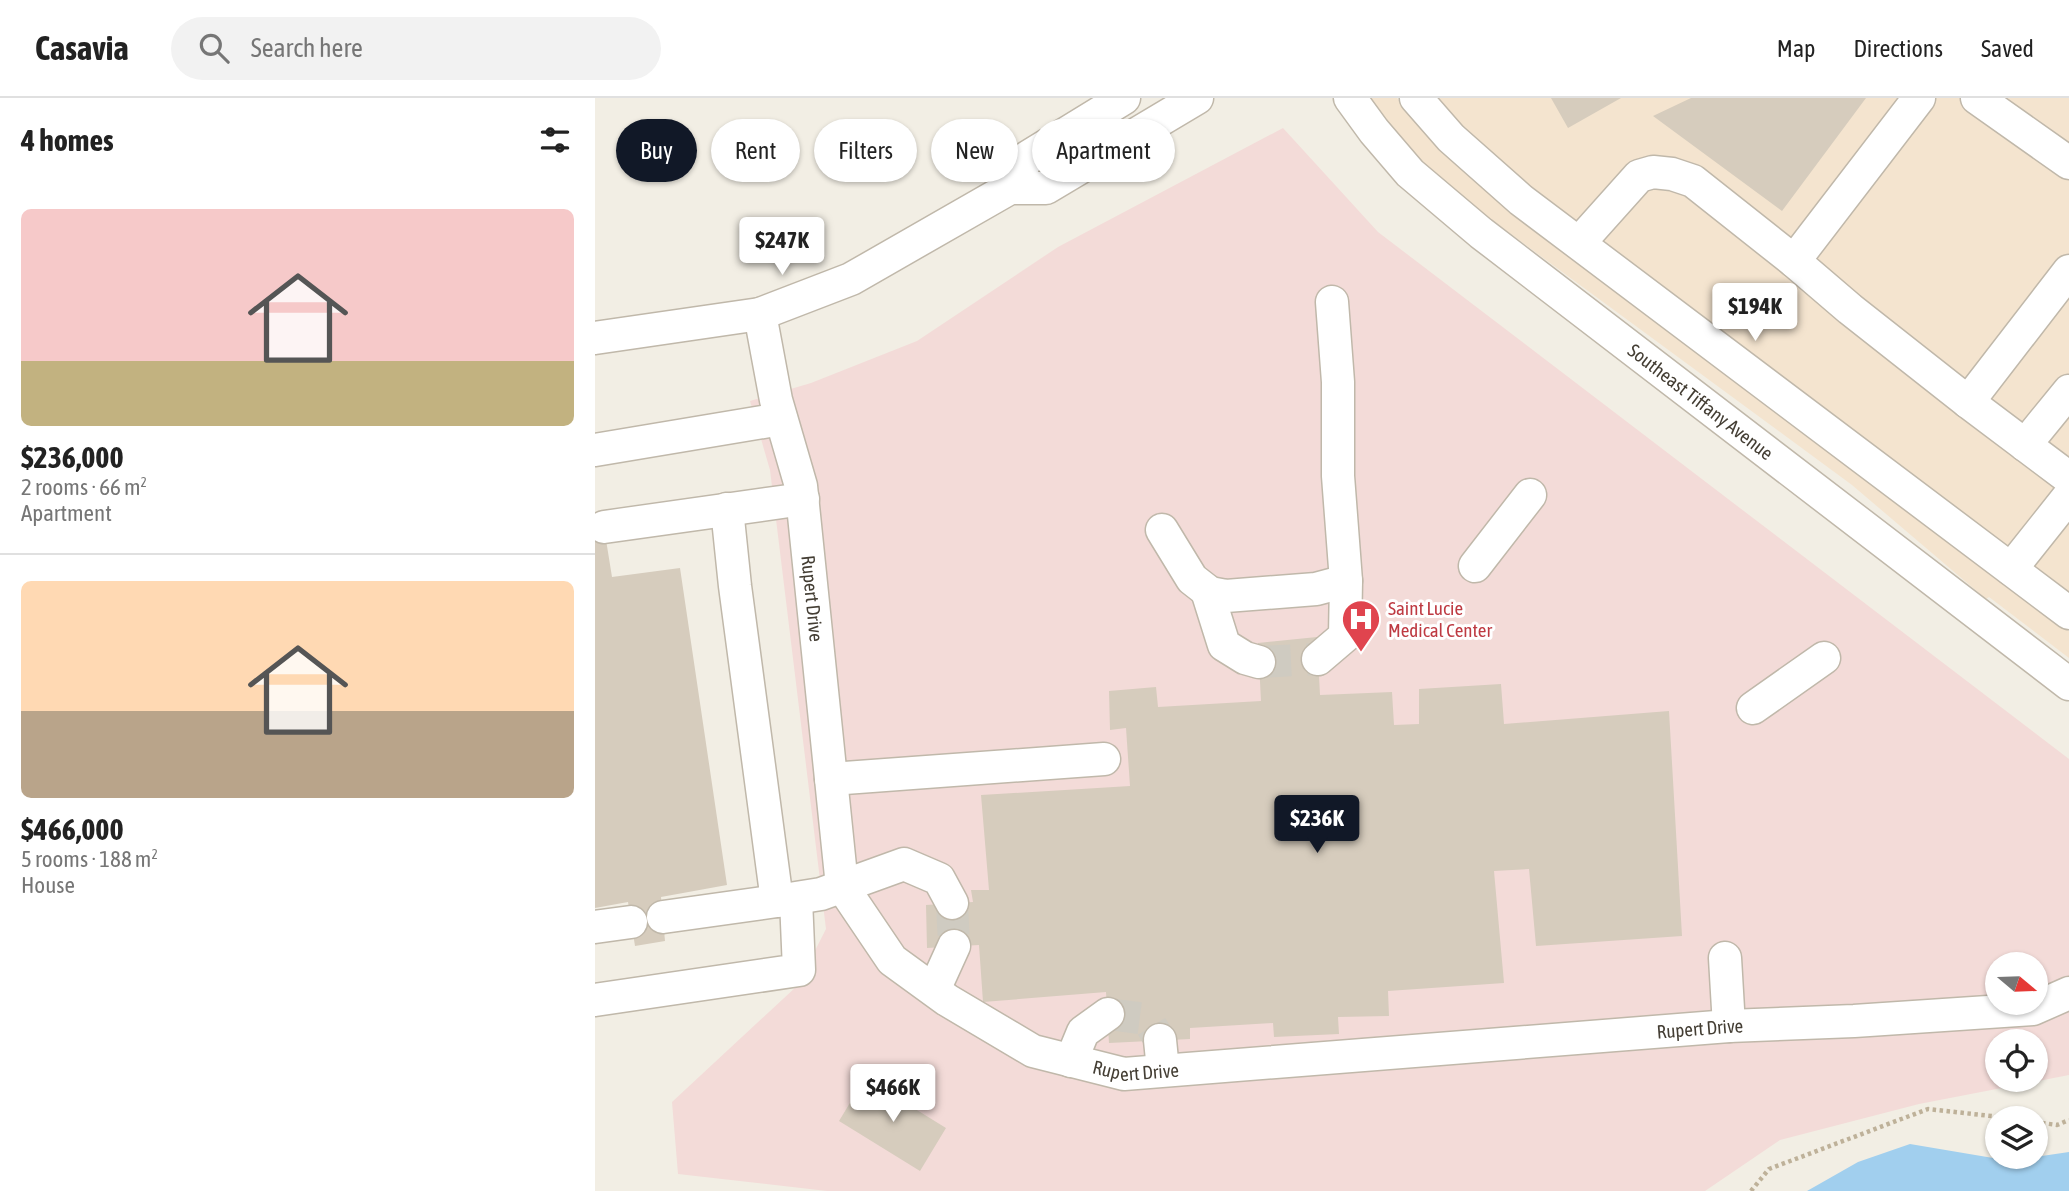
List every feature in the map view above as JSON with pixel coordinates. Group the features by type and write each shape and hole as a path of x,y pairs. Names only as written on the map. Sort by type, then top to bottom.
{"street":[{"path":"1010,188 1028,156 1124,98"},
{"path":"595,338 759,314 851,279 1010,188 1046,188 1197,98"},
{"name":"Southeast Tiffany Avenue","path":"1350,98 1410,173 1481,233 2069,684"},
{"path":"1416,98 1451,138 1521,200 2069,613"},
{"path":"1794,261 1919,98"},
{"path":"1977,98 2069,163"},
{"path":"1579,243 1639,176 1653,172 1672,174 1693,181 1850,309 2069,478"},
{"path":"1968,402 2069,271"},
{"path":"1318,659 1345,636 1346,581 1338,476 1338,382 1332,302"},
{"name":"Rupert Drive","path":"759,314 776,400 803,499 842,887 892,960 947,1000 1033,1051 1123,1074 1161,1055 1854,1021 2033,1009 2069,992"},
{"path":"2025,445 2069,391"},
{"path":"595,450 781,419"},
{"path":"1475,566 1530,495"},
{"path":"2011,569 2069,496"},
{"path":"604,527 803,499"},
{"path":"595,1000 799,970 734,586 727,509"},
{"path":"1162,530 1192,579 1207,591 1226,596 1316,589 1346,581"},
{"path":"1207,591 1224,645 1245,658 1259,662"},
{"path":"1753,708 1824,658"},
{"path":"831,779 1104,760"},
{"path":"663,918 821,894 904,864 939,879 952,904"},
{"path":"595,927 631,922"},
{"path":"934,990 954,946"},
{"path":"1725,958 1729,1026"},
{"path":"1071,1061 1083,1032 1108,1014"}],"path":[{"path":"1751,1191 1769,1169 1929,1110 1985,1116"},
{"path":"2048,1124 2057,1125 2069,1120"}],"shaded area":[{"path":"1368,98 1397,98 1442,148 2069,631 2069,658 1989,597 1986,599 1852,485 1448,188 1421,164"},
{"path":"1435,98 2069,98 2069,596 1530,189 1462,129"},
{"name":"Saint Lucie Medical Center","path":"1283,128 1378,232 2069,759 2069,1075 2048,1079 2048,1029 1985,1029 1985,1091 1919,1104 1780,1140 1705,1191 827,1191 678,1174 672,1102 797,986 826,929 770,470 750,401 811,383 917,341 1058,247"}],"water":[{"path":"1910,1144 1985,1157 1985,1169 2048,1169 2048,1155 2069,1152 2069,1191 1807,1191 1858,1162"}],"building":[{"path":"1551,98 1621,98 1568,128"},
{"path":"1691,98 1866,98 1782,211 1653,116"},
{"path":"602,515 612,577 680,568 727,885 661,897 665,941 635,946 628,902 595,908 595,516"},
{"path":"1317,637 1320,695 1392,692 1394,725 1419,724 1419,689 1501,684 1504,724 1669,711 1682,936 1536,946 1529,869 1494,871 1504,983 1388,991 1389,1016 1338,1017 1339,1034 1274,1037 1273,1023 1190,1028 1190,1039 1109,1043 1106,992 983,1002 979,945 927,948 926,905 973,902 971,890 989,890 981,795 1130,786 1126,728 1110,730 1109,691 1156,687 1158,707 1261,701 1258,643"},
{"path":"865,1078 946,1128 920,1171 839,1121"}],"tunnel":[{"path":"1259,662 1318,659"},
{"path":"952,903 954,946"},
{"path":"1108,1014 1147,1019 1160,1040"}],"place":[{"name":"Saint Lucie Medical Center","path":"1361,653"}]}
